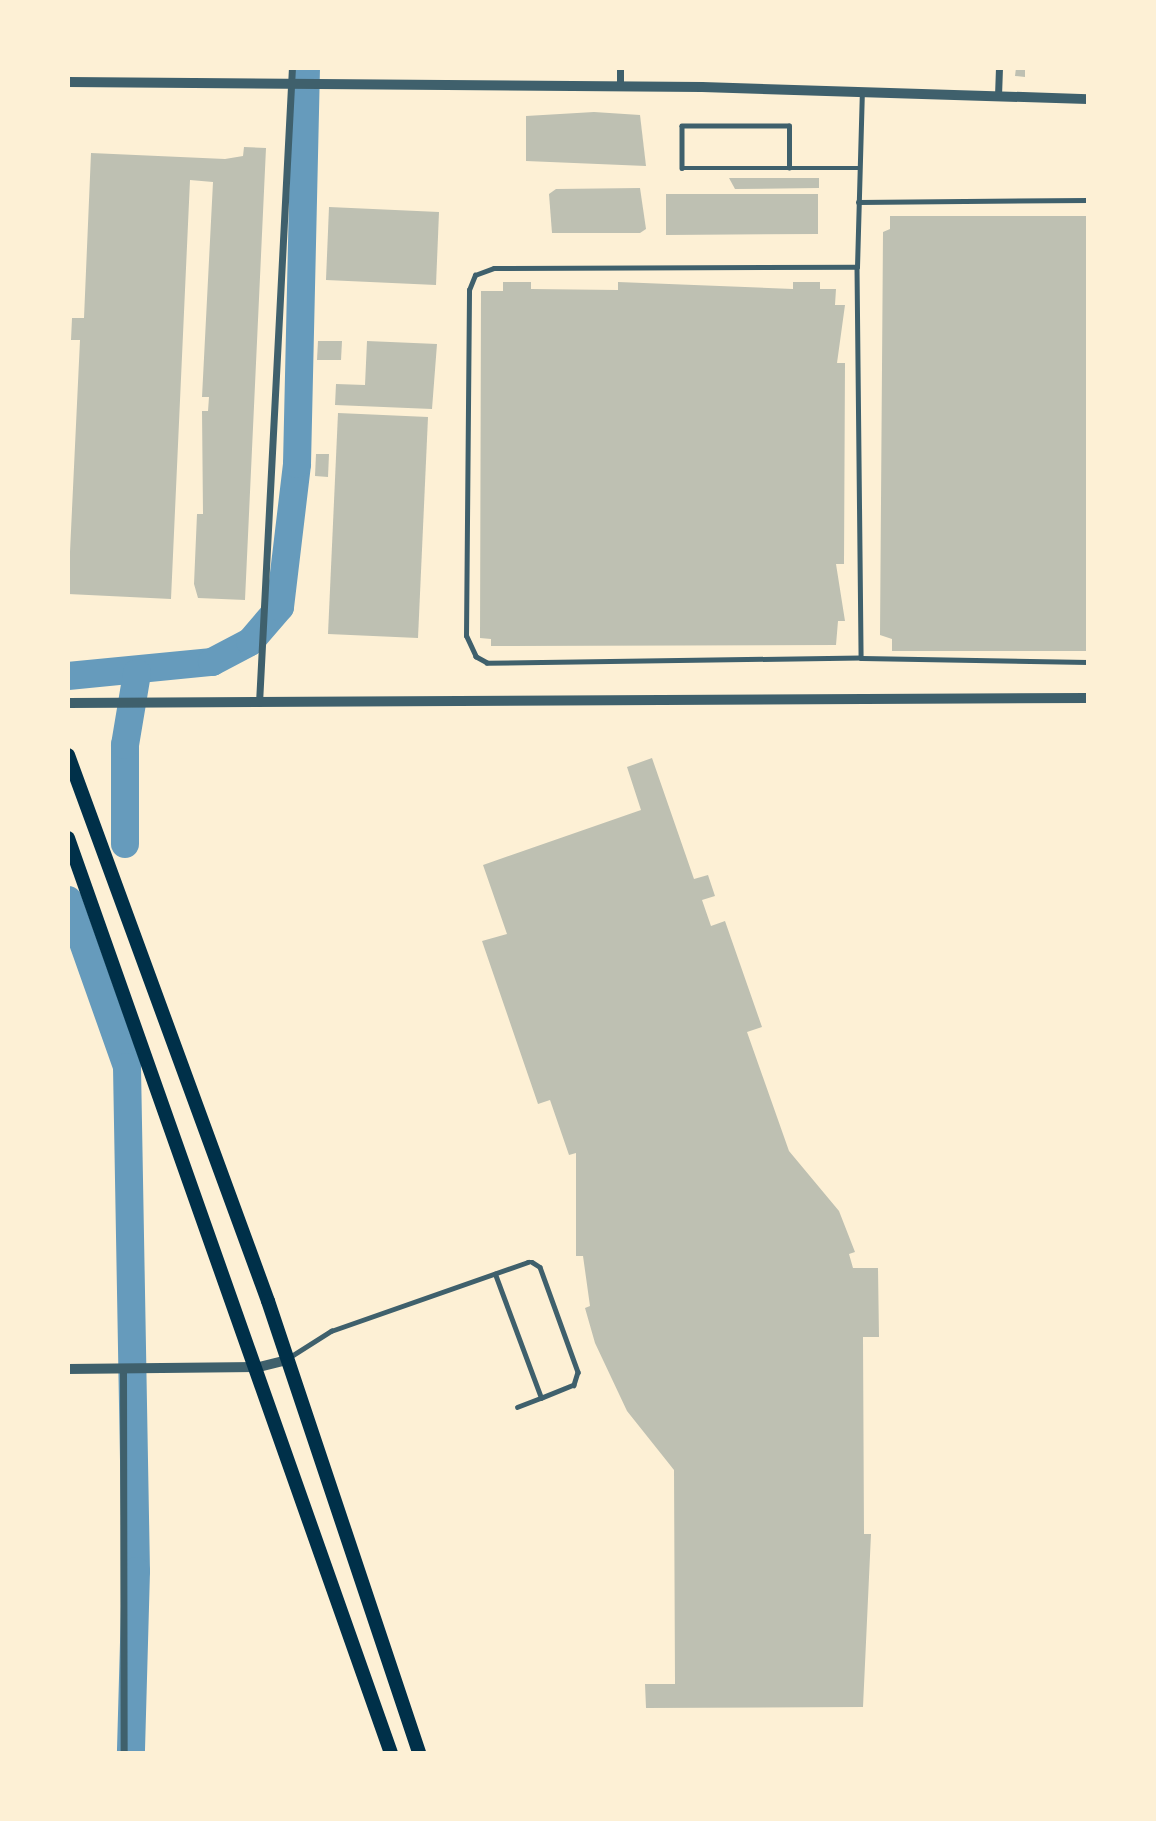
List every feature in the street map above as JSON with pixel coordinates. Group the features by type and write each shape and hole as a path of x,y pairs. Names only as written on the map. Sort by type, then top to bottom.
{"highway":[{"path":"68,755 287,1360 419,1753"},
{"path":"68,838 71,857 259,1367 390,1753"}],"street":[{"path":"259,703 292,68"},
{"path":"620,68 620,87"},
{"path":"998,96 999,68"},
{"path":"68,82 620,87 1088,100"},
{"path":"68,703 1088,698"},
{"path":"68,1369 259,1367 287,1360"},
{"path":"123,1369 124,1753"}],"lane":[{"path":"861,658 857,267 862,92"},
{"path":"789,167 789,126 681,126 681,167 789,167 859,167"},
{"path":"858,202 1088,200"},
{"path":"857,267 494,268 475,275 468,290 466,636 471,652 487,663 861,658 1088,662"},
{"path":"287,1360 324,1334 528,1262 540,1268 579,1377 517,1408"},
{"path":"495,1274 541,1398"}],"building":[{"path":"1016,68 1025,68 1025,77 1015,76"},
{"path":"594,112 640,115 646,166 526,161 526,116"},
{"path":"244,147 266,148 245,600 198,598 194,584 197,514 203,514 202,411 208,411 209,397 202,397 213,182 190,180 171,599 68,594 80,340 71,340 72,318 84,318 91,153 225,159 243,156"},
{"path":"729,178 819,178 819,188 735,189"},
{"path":"640,188 646,229 640,233 552,233 549,194 556,189"},
{"path":"666,194 818,194 818,234 666,235"},
{"path":"329,207 439,212 436,285 326,280"},
{"path":"890,216 1088,216 1088,651 892,651 892,639 880,635 883,232 890,229"},
{"path":"503,282 531,282 531,289 618,290 618,282 793,289 793,282 820,282 820,289 836,289 835,305 845,305 837,363 845,363 844,564 836,564 845,621 838,621 836,645 491,646 491,639 480,638 481,291 503,291"},
{"path":"318,341 342,341 341,360 317,360"},
{"path":"367,341 437,344 432,409 335,405 336,384 365,385"},
{"path":"338,413 428,417 418,638 328,634"},
{"path":"316,454 329,454 328,477 315,476"},
{"path":"652,758 694,879 708,875 715,896 702,900 711,926 725,921 762,1027 747,1032 789,1151 839,1211 855,1252 849,1254 853,1268 878,1268 879,1337 863,1337 864,1534 871,1534 863,1707 646,1708 645,1684 675,1684 674,1470 627,1411 595,1343 585,1308 590,1306 583,1256 576,1256 576,1153 569,1155 550,1100 538,1104 482,941 507,934 483,865 641,810 627,767"}],"waterway":[{"path":"68,676 212,662 250,642 280,607 297,464 306,68"},
{"path":"125,844 125,745 137,673"},
{"path":"68,900 127,1067 136,1571 131,1753"}]}
